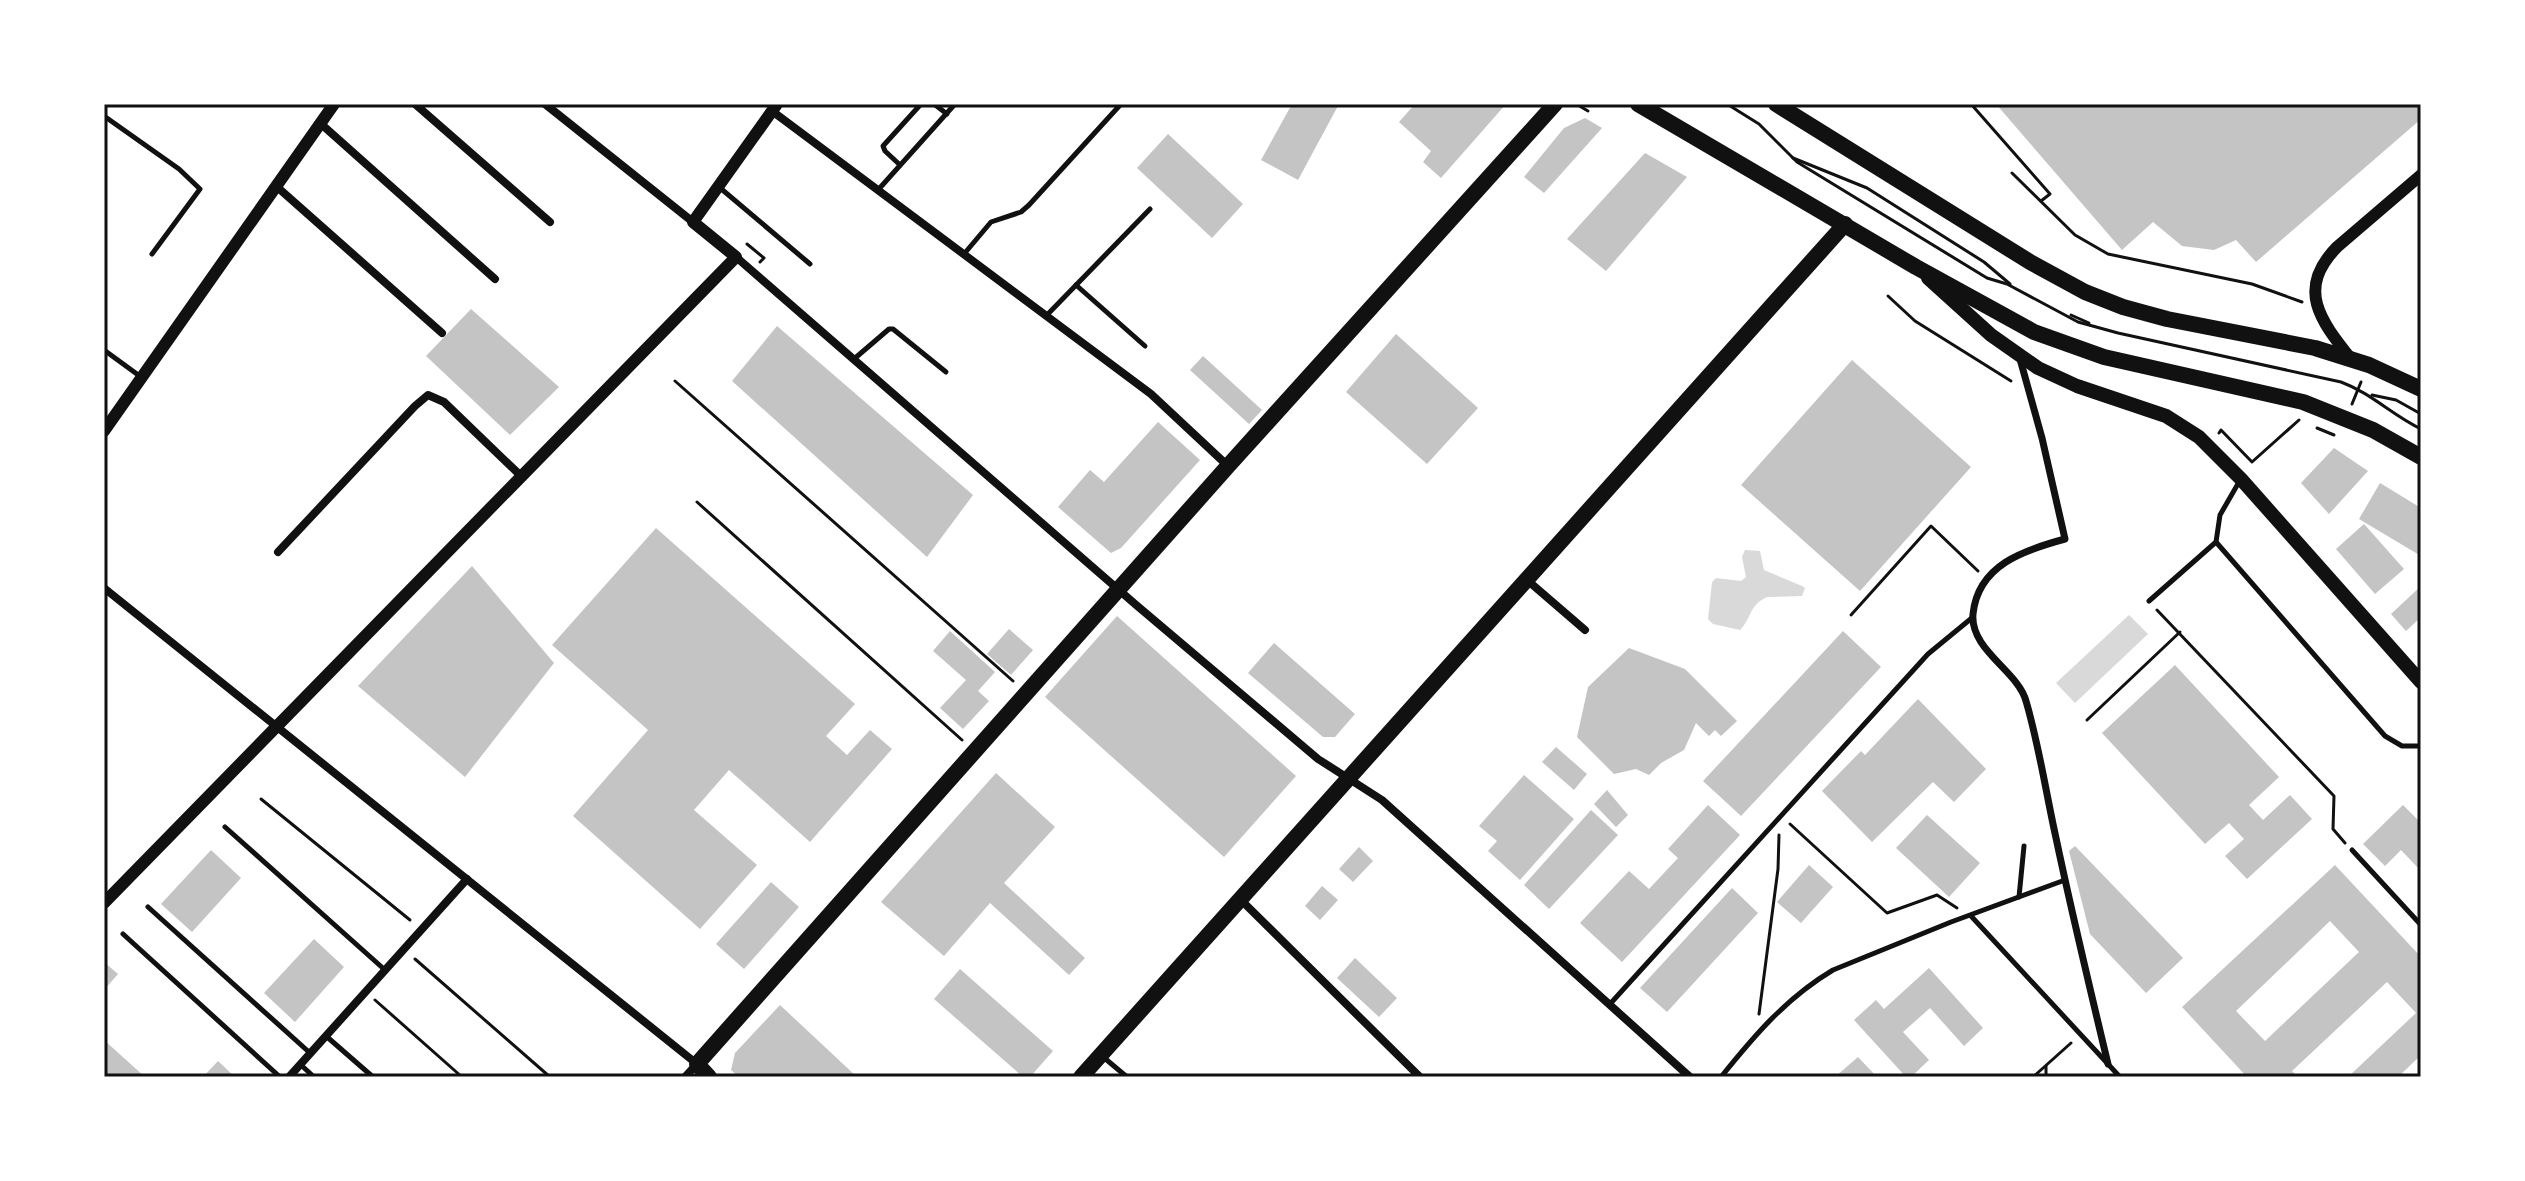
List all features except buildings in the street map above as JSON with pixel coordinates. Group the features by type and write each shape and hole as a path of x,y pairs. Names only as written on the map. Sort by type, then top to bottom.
{"main road":[{"path":"709,1077 691,1071 1228,466 1555,104"},
{"path":"1638,104 1916,267 2034,332 2078,349 2303,402 2346,418 2421,457"},
{"path":"1776,104 2030,262 2085,292 2156,316 2291,342 2351,359 2421,389"},
{"path":"1081,1077 1845,224"},
{"path":"1916,267 1991,335 2038,368 2077,386 2166,416 2209,445 2421,682"}],"street":[{"path":"104,431 334,104"},
{"path":"415,104 550,222"},
{"path":"545,104 736,257 1318,759 1382,800 1690,1077"},
{"path":"693,222 775,108 878,190 1151,394 1228,466"},
{"path":"320,123 495,279"},
{"path":"2351,359 2328,329 2317,304 2316,276 2325,260 2421,175"},
{"path":"276,186 442,333"},
{"path":"104,903 736,257"},
{"path":"2019,355 2065,539 2026,549 2003,562 1986,579 1973,617 1980,641 2025,696 2108,1064"},
{"path":"278,552 428,395 444,402 521,476"},
{"path":"1527,580 1585,630"},
{"path":"104,588 467,879 691,1071"},
{"path":"289,1077 467,879"},
{"path":"1241,900 1420,1077"}],"lane":[{"path":"900,165 883,146 921,104"},
{"path":"934,104 947,114"},
{"path":"878,190 955,104"},
{"path":"964,254 991,222 1021,212 1029,205 1121,104"},
{"path":"104,116 179,169 200,189 152,254"},
{"path":"719,186 810,264"},
{"path":"1046,316 1150,209"},
{"path":"1076,285 1145,346"},
{"path":"854,359 889,329 893,329 946,372"},
{"path":"104,350 142,377"},
{"path":"2149,601 2216,542 2220,515 2241,479"},
{"path":"2216,542 2385,736 2402,746 2421,746"},
{"path":"1608,1005 1928,654 1973,617"},
{"path":"225,827 385,970"},
{"path":"2019,897 2024,846"},
{"path":"2352,850 2421,925"},
{"path":"1721,1077 1756,1033 1790,1000 1833,970 2065,880"},
{"path":"148,907 310,1053"},
{"path":"1971,916 2120,1077"},
{"path":"123,934 280,1077"},
{"path":"326,1036 373,1077"},
{"path":"1101,1055 1127,1077"},
{"path":"300,1065 314,1077"}],"path":[{"path":"1576,104 1588,111"},
{"path":"1727,104 1759,124 1790,156 1987,278 2014,287 2100,328 2323,377 2358,389 2390,413 2421,429"},
{"path":"1971,104 2050,194 2041,201"},
{"path":"1790,156 1867,188 1984,262 2014,287"},
{"path":"2012,173 2075,235 2108,254 2252,284 2304,303 2317,304"},
{"path":"1888,296 1915,321 1940,338 2028,390"},
{"path":"2209,445 2221,430 2252,462 2298,419 2334,436 2346,418 2369,365"},
{"path":"675,381 1012,680"},
{"path":"2368,394 2396,400 2421,414"},
{"path":"697,502 961,739"},
{"path":"1851,615 1931,526 1986,579"},
{"path":"2162,615 2334,796 2333,829 2352,850"},
{"path":"2087,720 2180,632"},
{"path":"261,799 407,917"},
{"path":"1780,816 1887,913 1937,895 1971,916"},
{"path":"1756,1033 1778,869 1780,816"},
{"path":"424,967 550,1077"},
{"path":"386,1009 462,1077"},
{"path":"2033,1077 2079,1035"},
{"path":"2046,1066 2046,1077"}],"shaded area":[{"path":"1745,550 1760,551 1764,570 1805,588 1802,596 1767,597 1756,604 1740,630 1713,624 1708,619 1712,582 1716,578 1741,581 1746,577 1742,557"},
{"path":"2129,615 2148,634 2075,703 2056,683"}]}
